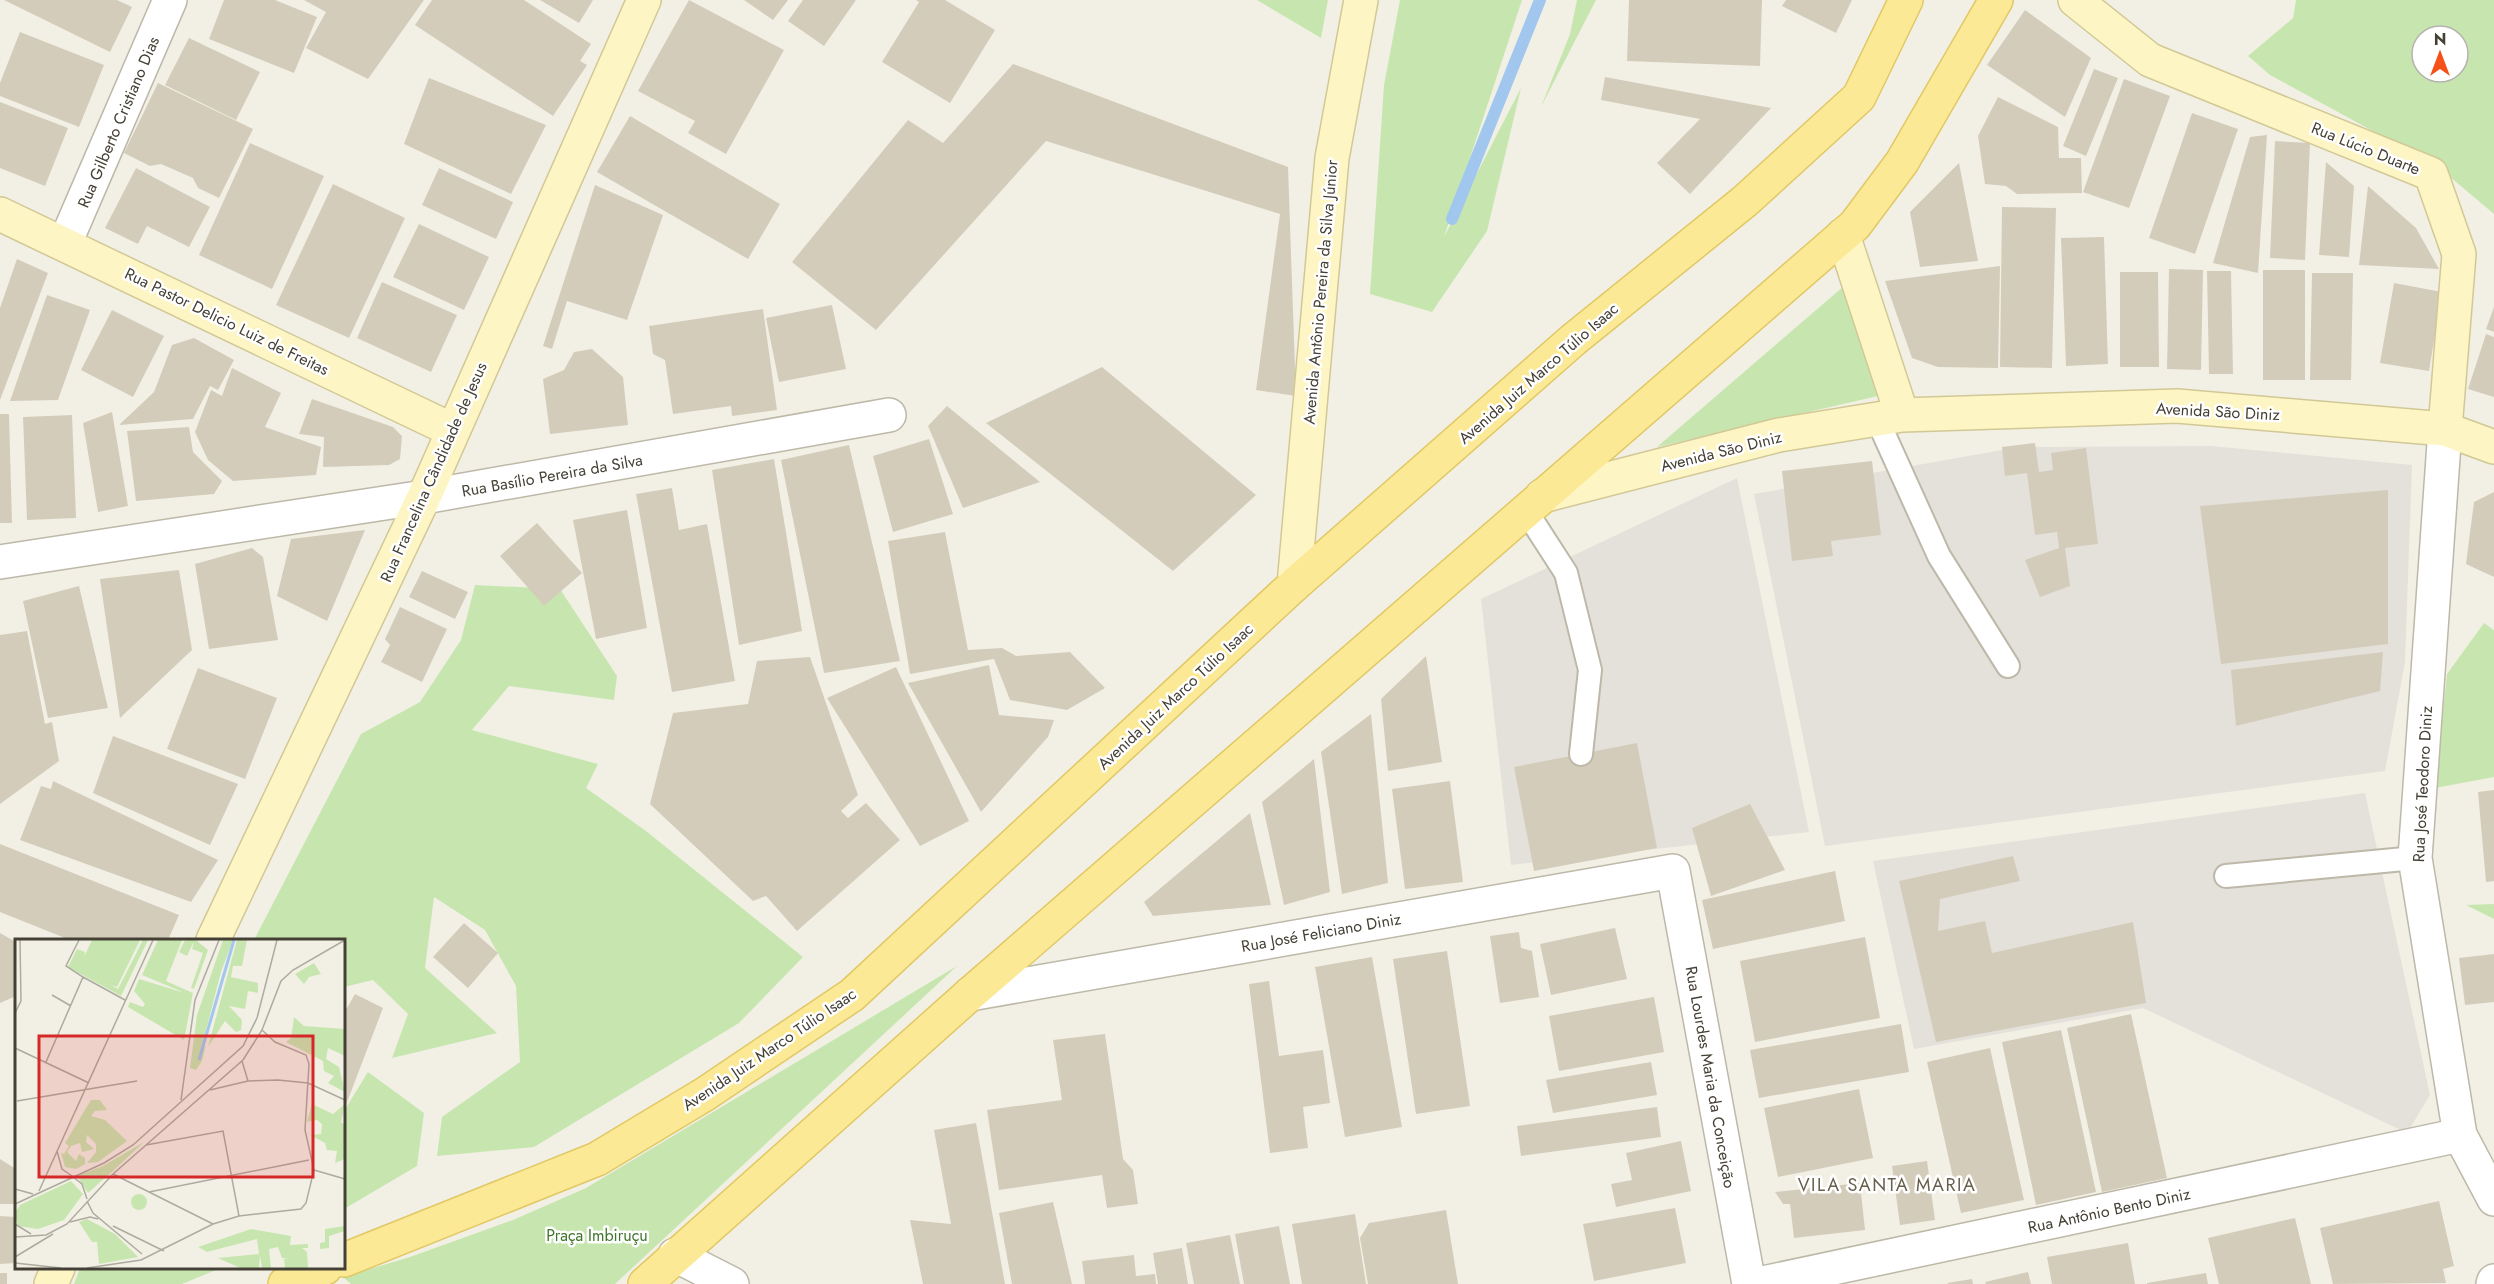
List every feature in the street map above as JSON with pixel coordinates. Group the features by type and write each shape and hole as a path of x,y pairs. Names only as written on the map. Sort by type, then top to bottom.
{"main road":[{"name":"Avenida Juiz Marco Túlio Isaac","path":"345,1260 597,1159 705,1094 852,995 1294,585 1573,340 1745,201 1859,97 1906,0"},
{"path":"645,1284 970,994 1855,225 1902,162 1996,0"}],"street":[{"name":"Rua Gilberto Cristiano Dias","path":"65,243 170,0"},
{"name":"Rua Francelina Cândidade de Jesus","path":"213,939 424,497 644,0"},
{"name":"Avenida Antônio Pereira da Silva Júnior","path":"1294,585 1332,158 1361,0"},
{"name":"Rua Lúcio Duarte","path":"2075,0 2150,60 2431,174 2459,254 2445,429"},
{"name":"Rua Pastor Delicio Luiz de Freitas","path":"0,214 65,243 452,430"},
{"path":"1843,236 1889,417"},
{"name":"Avenida São Diniz","path":"1534,504 1779,435 1889,417 2177,406 2445,429 2494,447"},
{"name":"Rua Basílio Pereira da Silva","path":"0,562 424,497 890,415"},
{"name":"Rua José Teodoro Diniz","path":"2445,429 2415,858 2460,1135 2494,1199"},
{"name":"Rua José Feliciano Diniz","path":"970,994 1673,871"},
{"name":"Rua Lourdes Maria da Conceição","path":"1673,871 1749,1284"},
{"name":"Rua Antônio Bento Diniz","path":"1758,1284 2460,1135"},
{"path":"675,1256 732,1284"},
{"path":"51,1284 58,1269"}],"lane":[{"path":"1889,417 1939,556 2008,666"},
{"path":"1534,504 1566,573 1590,670 1581,754"},
{"path":"2226,876 2415,858"}],"shaded area":[{"path":"2211,446 2412,465 2405,662 2385,771 1825,846 1754,494 2019,447"},
{"path":"1737,478 1809,832 1511,865 1481,599"},
{"path":"2365,793 2430,1095 2407,1133 2143,1008 1914,1049 1873,861"}],"green space":[{"path":"1257,0 1328,0 1321,38"},
{"path":"1400,0 1522,0 1444,237 1521,88 1487,231 1432,312 1370,294 1384,85"},
{"path":"1577,0 1596,0 1541,107 1570,34"},
{"path":"2296,0 2494,0 2494,214 2437,166 2270,75 2248,56 2293,18"},
{"path":"1844,286 1878,396 1657,447"},
{"path":"475,585 560,589 617,676 614,700 509,686 472,730 598,764 586,788 646,831 803,957 739,1023 534,1147 437,1156 442,1117 520,1062 516,986 485,930 434,897 425,968 497,1033 392,1058 408,1014 373,980 345,987 345,939 255,939 361,734 420,702 461,640"},
{"path":"2484,623 2494,630 2494,777 2435,788 2447,674"},
{"path":"2494,904 2494,919 2466,905"},
{"name":"Praça Imbiruçu","path":"957,966 615,1284 351,1284 343,1277 410,1257 513,1220 586,1188"},
{"path":"368,1072 424,1113 417,1166 345,1208 345,1109"},
{"path":"80,1269 219,1269 182,1284 74,1284"}],"building":[{"path":"4,0 117,0 132,7 110,52"},
{"path":"224,0 275,0 317,17 294,73 209,39"},
{"path":"304,0 424,0 368,79 306,48 326,12"},
{"path":"432,0 524,0 591,44 580,61 587,65 553,116 415,25"},
{"path":"540,0 593,0 579,23"},
{"path":"689,0 784,50 726,154 688,133 695,121 638,91"},
{"path":"744,0 788,0 773,20"},
{"path":"803,0 856,0 824,46 788,21"},
{"path":"916,0 945,0 995,30 950,103 882,62 919,2"},
{"path":"1629,0 1762,0 1760,66 1627,61"},
{"path":"1786,0 1852,0 1836,33 1782,6"},
{"path":"2025,10 2091,58 2065,117 1987,65"},
{"path":"20,32 104,65 79,127 0,96 0,83"},
{"path":"189,38 260,72 236,120 165,85"},
{"path":"1013,64 1288,167 1296,396 1256,390 1280,214 1046,141 876,330 792,262 908,120 943,143"},
{"path":"2094,69 2118,78 2086,156 2063,146"},
{"path":"1605,77 1771,108 1690,194 1657,163 1700,119 1601,100"},
{"path":"429,78 546,125 511,194 404,144"},
{"path":"2124,79 2170,96 2129,208 2083,192"},
{"path":"158,83 253,129 219,198 198,188 193,178 161,164 150,166 124,153"},
{"path":"1998,97 2058,127 2059,158 2081,158 2082,193 2017,194 2006,186 1985,184 1978,136"},
{"path":"0,102 68,128 45,186 0,168"},
{"path":"2192,113 2238,129 2195,254 2149,238"},
{"path":"630,116 780,204 748,259 597,172"},
{"path":"2267,135 2258,273 2213,263 2250,137"},
{"path":"2275,141 2310,143 2305,260 2270,258"},
{"path":"250,143 324,176 272,289 199,255"},
{"path":"2326,162 2354,186 2349,257 2319,255"},
{"path":"1959,163 1978,261 1920,267 1910,212"},
{"path":"136,168 210,207 189,247 147,226 138,244 105,228"},
{"path":"439,168 513,202 496,239 422,205"},
{"path":"333,184 405,218 349,338 276,305"},
{"path":"595,185 663,215 627,320 567,301 552,349 543,346"},
{"path":"2368,186 2416,228 2439,269 2359,265"},
{"path":"2002,207 2056,208 2052,368 2000,367"},
{"path":"419,224 489,257 464,310 393,277"},
{"path":"2104,237 2108,364 2066,366 2061,238"},
{"path":"17,259 48,273 0,400 0,308"},
{"path":"2000,266 1998,368 1938,367 1912,358 1885,281"},
{"path":"2169,269 2203,270 2201,370 2167,369"},
{"path":"2263,270 2305,270 2305,380 2263,380"},
{"path":"2207,271 2231,271 2233,374 2209,374"},
{"path":"2120,272 2158,272 2159,367 2120,367"},
{"path":"2312,273 2353,273 2351,380 2310,380"},
{"path":"382,282 457,315 431,372 357,338"},
{"path":"2394,283 2442,292 2429,371 2380,363"},
{"path":"47,295 90,310 58,400 10,401"},
{"path":"832,305 846,369 779,382 766,318"},
{"path":"2494,307 2494,332 2486,329"},
{"path":"763,309 777,410 732,416 731,406 673,414 665,360 653,354 649,326"},
{"path":"112,310 164,336 133,397 81,370"},
{"path":"2486,334 2494,337 2494,397 2468,389"},
{"path":"194,338 234,360 218,390 210,386 193,419 119,425 154,392 172,345"},
{"path":"592,349 623,377 628,425 550,434 543,379 564,370 574,352"},
{"path":"1102,367 1256,495 1173,571 986,423"},
{"path":"232,368 281,393 265,427 321,447 316,475 233,481 208,460 195,432 211,390 222,396"},
{"path":"312,399 393,427 402,436 400,459 389,465 323,467 324,437 299,434"},
{"path":"947,406 1040,482 963,508 928,426"},
{"path":"112,412 128,506 98,512 83,423"},
{"path":"0,414 9,414 12,523 0,523"},
{"path":"72,415 76,518 27,520 23,417"},
{"path":"189,427 193,452 222,481 214,494 136,501 127,431"},
{"path":"929,439 953,514 893,532 873,456"},
{"path":"2035,443 2039,472 2053,470 2051,453 2086,448 2098,544 2065,548 2070,586 2040,597 2025,560 2059,548 2057,532 2035,535 2027,473 2005,476 2002,447"},
{"path":"849,445 900,661 824,673 781,460"},
{"path":"774,459 802,631 739,645 712,470"},
{"path":"1872,461 1881,535 1831,541 1833,556 1792,561 1782,471"},
{"path":"672,488 679,530 707,524 735,681 672,692 636,494"},
{"path":"2388,490 2388,644 2221,664 2200,506"},
{"path":"2494,492 2494,577 2466,564 2474,502"},
{"path":"627,510 647,628 596,639 573,520"},
{"path":"537,523 582,573 544,606 500,556"},
{"path":"365,530 327,621 277,596 291,539"},
{"path":"945,532 968,650 1002,648 1016,656 1070,652 1105,688 1067,710 1010,700 994,659 910,674 888,541"},
{"path":"252,548 263,557 278,640 209,649 195,564"},
{"path":"179,570 192,650 120,718 100,579"},
{"path":"422,571 468,592 455,619 409,597"},
{"path":"79,586 108,708 48,718 23,601"},
{"path":"400,607 447,629 422,682 381,662 390,645 385,639"},
{"path":"27,631 45,724 52,722 59,761 0,804 0,635"},
{"path":"2383,652 2380,691 2236,726 2231,670"},
{"path":"1426,656 1442,762 1388,771 1381,699"},
{"path":"810,657 858,795 841,811 848,818 866,803 900,840 797,931 766,896 753,901 650,804 673,713 748,704 757,661"},
{"path":"989,665 999,715 1054,720 1048,737 981,812 908,683"},
{"path":"896,667 969,821 920,846 827,698"},
{"path":"198,668 277,698 245,779 167,749"},
{"path":"1371,714 1388,883 1342,894 1321,752"},
{"path":"113,736 238,784 210,845 93,793"},
{"path":"1637,743 1657,848 1534,871 1514,767"},
{"path":"1314,759 1330,892 1284,905 1262,802"},
{"path":"53,781 218,860 191,902 20,840 41,786 51,789"},
{"path":"1450,781 1463,882 1405,889 1392,789"},
{"path":"2494,790 2494,881 2486,882 2478,792"},
{"path":"1750,804 1785,870 1711,896 1692,828"},
{"path":"1250,813 1271,905 1153,916 1144,902"},
{"path":"0,844 179,915 168,939 68,939 0,912"},
{"path":"2013,856 2020,881 1940,899 1938,931 1985,921 1992,953 2133,922 2146,1003 1936,1042 1899,881"},
{"path":"1835,871 1845,921 1713,949 1702,900"},
{"path":"464,923 498,953 468,988 433,957"},
{"path":"1615,928 1627,979 1551,995 1540,944"},
{"path":"1519,932 1521,948 1532,951 1539,997 1500,1003 1490,936"},
{"path":"0,933 14,941 15,996 0,1003"},
{"path":"1865,937 1880,1018 1755,1042 1740,961"},
{"path":"1447,951 1470,1106 1416,1114 1393,959"},
{"path":"2494,954 2494,1002 2465,1005 2459,958"},
{"path":"1372,957 1402,1127 1345,1137 1315,967"},
{"path":"1269,981 1279,1056 1323,1050 1330,1103 1303,1107 1308,1148 1270,1153 1249,984"},
{"path":"355,994 383,1008 345,1107 345,1011"},
{"path":"1654,997 1664,1052 1559,1071 1549,1016"},
{"path":"2131,1014 2167,1178 2102,1192 2067,1028"},
{"path":"1901,1024 1909,1072 1759,1098 1750,1050"},
{"path":"2061,1030 2096,1192 2036,1205 2002,1042"},
{"path":"1105,1034 1123,1159 1133,1170 1138,1204 1107,1208 1102,1175 999,1190 987,1110 1062,1100 1053,1040"},
{"path":"1990,1048 2024,1200 1961,1213 1927,1062"},
{"path":"1651,1062 1657,1095 1553,1113 1546,1080"},
{"path":"1859,1089 1873,1158 1778,1177 1764,1108"},
{"path":"1657,1107 1661,1137 1521,1156 1517,1126"},
{"path":"976,1123 1005,1284 923,1284 910,1220 951,1224 934,1130"},
{"path":"1681,1141 1691,1191 1616,1207 1611,1184 1632,1180 1626,1153"},
{"path":"0,1159 15,1168 15,1204 0,1204"},
{"path":"1927,1161 1935,1220 1900,1225 1892,1166"},
{"path":"1860,1183 1865,1230 1794,1238 1790,1204 1783,1204 1775,1192"},
{"path":"2439,1201 2454,1266 2443,1269 2446,1283 2333,1284 2320,1228"},
{"path":"1053,1202 1072,1284 1012,1284 999,1213"},
{"path":"1675,1208 1686,1263 1594,1281 1583,1224"},
{"path":"1446,1210 1458,1284 1368,1284 1360,1238 1369,1223"},
{"path":"1355,1214 1366,1284 1302,1284 1292,1224"},
{"path":"0,1216 15,1217 15,1263 0,1264"},
{"path":"2295,1218 2311,1284 2219,1284 2208,1238"},
{"path":"1279,1226 1290,1284 1244,1284 1235,1234"},
{"path":"1230,1235 1240,1284 1194,1284 1186,1243"},
{"path":"2128,1243 2135,1284 2052,1284 2047,1257"},
{"path":"1182,1248 1188,1284 1158,1284 1153,1253"},
{"path":"1134,1255 1136,1276 1155,1274 1156,1284 1085,1284 1082,1261"},
{"path":"2028,1272 2031,1284 1986,1284 1985,1282"},
{"path":"0,1273 7,1273 7,1284 0,1284"},
{"path":"2206,1273 2208,1284 2147,1284 2147,1283"},
{"path":"1972,1279 1973,1284 1947,1283"}],"waterway":[{"path":"1452,219 1540,0"}],"district":[{"name":"VILA SANTA MARIA","path":"1887,1185"}]}
